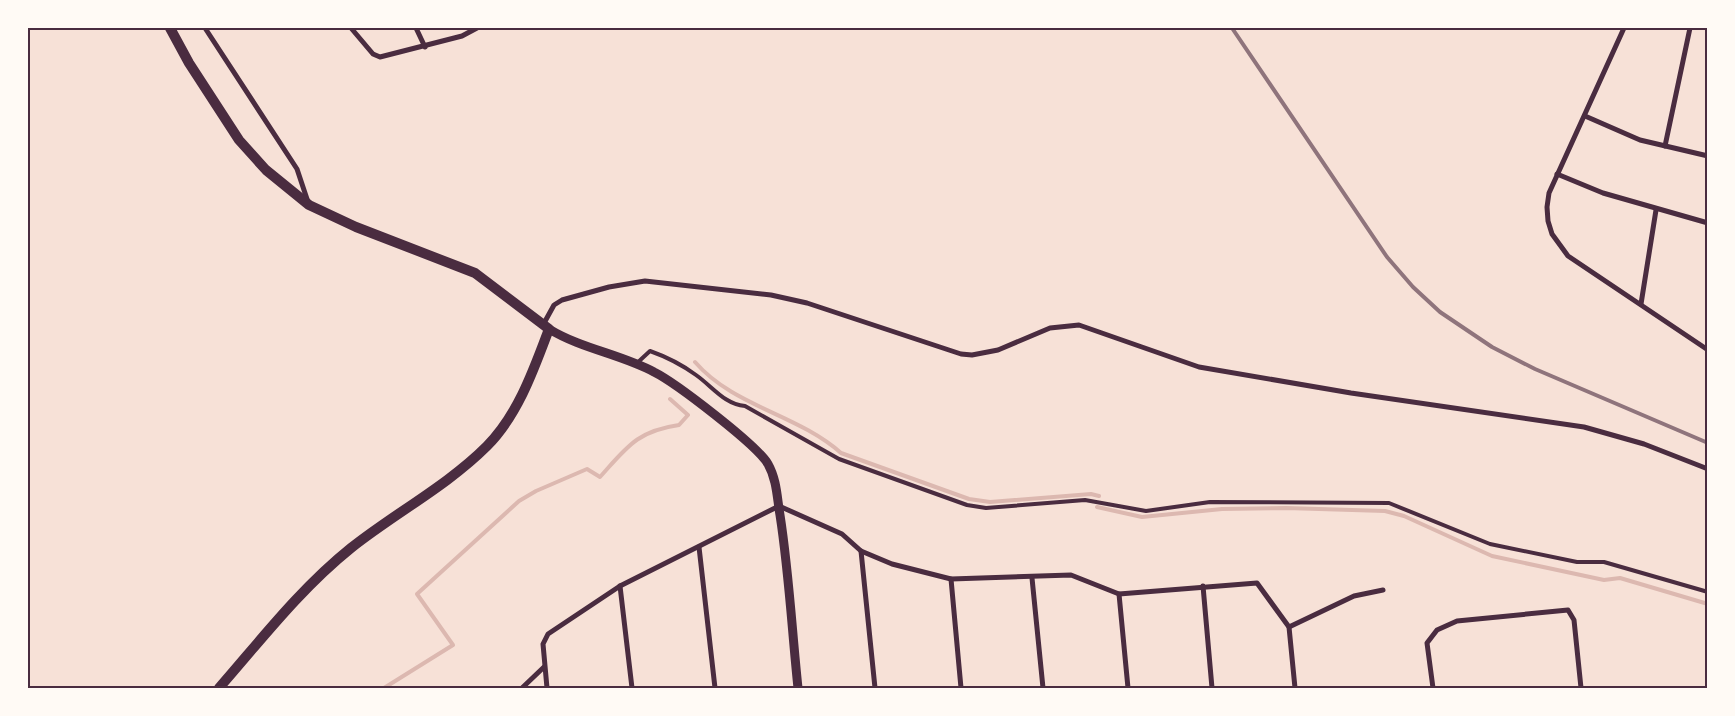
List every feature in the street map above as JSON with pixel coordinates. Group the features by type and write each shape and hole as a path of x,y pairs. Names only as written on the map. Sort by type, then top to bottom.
{"main road":[{"path":"170,28 189,63 239,140 266,170 309,205 356,227 475,273 546,327 517,404 488,445 457,471 350,549 287,608 219,688"}],"street":[{"path":"206,28 297,169 309,205"},
{"path":"351,28 373,54 380,57 425,48 462,36 477,28"},
{"path":"416,28 425,48"},
{"path":"1624,28 1557,174 1547,206 1548,220 1558,245 1568,256 1708,350"},
{"path":"1665,146 1690,28"},
{"path":"1585,116 1620,133 1708,156"},
{"path":"1557,174 1604,193 1656,210 1708,223"},
{"path":"1641,304 1656,210"},
{"path":"798,688 779,506 774,476 767,462 754,449 671,382 636,364 576,344 546,327 554,305 562,300 609,287 645,281 771,295 807,302 961,354 972,355 998,350 1050,328 1079,325 1199,368 1342,392 1584,427 1644,444 1708,469"},
{"path":"547,688 543,644 548,634 620,586 779,506"},
{"path":"779,506 842,534 861,551 892,564 951,580 1071,575 1119,594 1257,583 1289,627 1295,688"},
{"path":"699,547 715,688"},
{"path":"861,551 874,688"},
{"path":"1032,578 1043,688"},
{"path":"951,580 961,688"},
{"path":"620,586 632,688"},
{"path":"1203,586 1212,688"},
{"path":"1289,627 1354,596 1383,590"},
{"path":"1119,594 1128,688"},
{"path":"1433,688 1428,643 1437,630 1457,621 1568,610 1574,620 1581,688"},
{"path":"522,688 544,667"}],"lane":[{"path":"636,364 650,351 672,359 696,375 732,405 745,406 839,459 967,505 986,508 1085,500 1146,511 1210,502 1389,503 1490,544 1577,562 1604,562 1708,592"}],"waterway":[{"path":"695,362 728,390 805,429 841,453 969,499 990,502 1091,494 1099,496"},
{"path":"384,688 453,645 417,594 519,501 536,491 587,469 600,477 626,449 643,436 653,431 679,425 688,415 670,399"},
{"path":"1097,507 1142,517 1222,509 1286,508 1385,511 1404,516 1492,556 1604,580 1620,578 1708,604"}],"railway":[{"path":"1232,28 1387,257 1413,287 1440,312 1492,347 1535,369 1708,443"}]}
